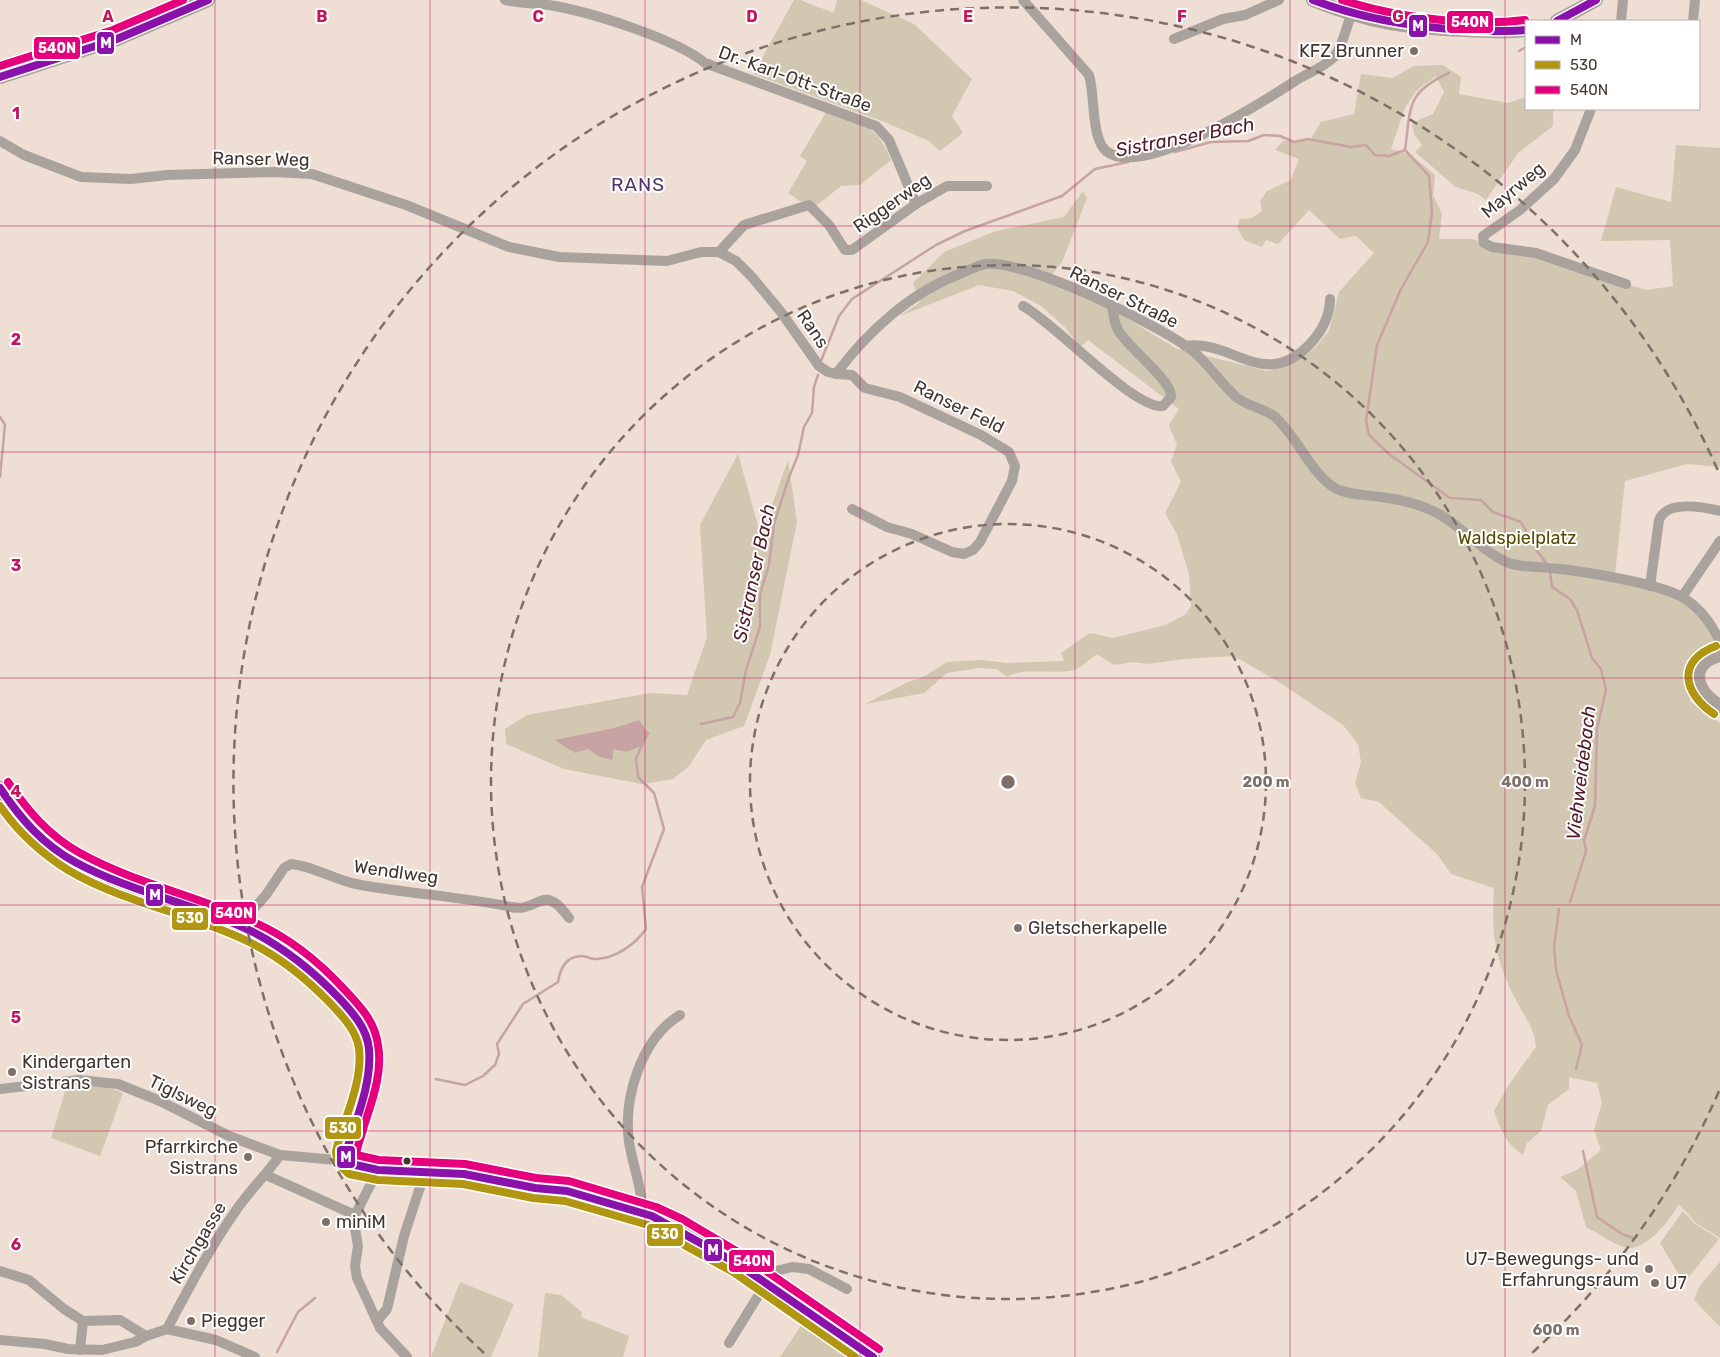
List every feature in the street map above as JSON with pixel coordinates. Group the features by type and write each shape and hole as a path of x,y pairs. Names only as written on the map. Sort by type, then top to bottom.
{"main road":[{"path":"0,77 117,39 208,0"},
{"path":"1313,0 1351,15 1384,24 1414,28 1504,32 1525,30"},
{"path":"1559,20 1596,0"},
{"path":"1720,655 1704,663 1698,674 1700,687 1704,694 1720,706"},
{"path":"0,788 15,813 46,845 70,860 104,876 238,926 276,945 303,964 344,1003 365,1032 369,1050 369,1062 346,1152 348,1161 354,1166 378,1170 464,1174 535,1188 567,1191 643,1214 677,1228 738,1264 873,1357"}],"street":[{"name":"Dr.-Karl-Ott-Straße","path":"506,0 555,6 617,23 694,54 705,63 876,126 889,140 916,204"},
{"path":"1023,0 1089,75 1094,89 1095,122 1100,142 1108,152 1120,156 1144,154 1197,139 1258,106 1333,57 1341,44 1351,15"},
{"path":"1174,39 1223,19 1245,15 1279,0"},
{"path":"1621,20 1623,0"},
{"path":"1693,20 1695,0"},
{"name":"Mayrweg","path":"1591,110 1575,150 1554,179 1520,210 1488,231 1483,236 1484,243 1492,247 1536,254 1626,284"},
{"name":"Ranser Weg","path":"0,141 24,155 81,176 131,179 167,175 276,172 312,174 406,205 516,250 559,257 656,261 673,260 701,252 719,252"},
{"name":"Riggerweg","path":"719,252 744,225 810,205 829,225 841,247 848,251 861,245 916,204 947,186 987,186"},
{"name":"Rans","path":"719,252 736,261 752,277 781,312 819,366 828,372 836,374 851,353 880,326"},
{"name":"Ranser Straße","path":"880,326 905,304 942,281 989,264 1045,277 1157,327 1185,346 1218,376 1236,397 1274,416 1312,463 1321,479 1332,486 1356,494 1417,504 1436,512 1503,561 1517,565 1570,570 1650,586"},
{"path":"1185,346 1204,345 1260,364 1277,364 1295,357 1317,336 1328,315 1330,299"},
{"path":"1023,306 1042,318 1128,390 1152,406 1163,406 1171,396 1170,386 1138,356 1119,332 1112,307"},
{"name":"Ranser Feld","path":"836,374 852,375 865,388 900,397 993,442 1009,452 1015,466 1012,481 980,542 973,550 964,554 952,552 912,534 887,527 852,509"},
{"path":"1720,511 1682,507 1669,509 1662,514 1659,520 1650,586 1682,597 1704,614 1713,626 1720,642"},
{"path":"1682,597 1720,541"},
{"name":"Wendlweg","path":"238,926 266,895 284,868 291,864 355,884 462,897 517,908 547,900 557,903 569,918"},
{"path":"643,1214 642,1193 629,1140 630,1096 642,1063 658,1032 680,1015"},
{"name":"Tiglsweg","path":"0,1089 79,1080 118,1084 160,1101 228,1136 280,1155 348,1161"},
{"name":"Kirchgasse","path":"167,1329 210,1250 238,1208 280,1155"},
{"path":"378,1170 355,1215 354,1223 358,1246 356,1272 377,1321 407,1357"},
{"path":"377,1321 387,1309 404,1236 425,1172"},
{"path":"266,1175 355,1215"},
{"path":"738,1264 745,1261 772,1272 792,1267 804,1268 814,1271 847,1290"},
{"path":"0,1271 30,1280 64,1309 83,1321 120,1320 146,1336"},
{"path":"729,1343 766,1283"},
{"path":"80,1350 83,1321"},
{"path":"0,1340 45,1344 66,1353 80,1350 116,1348 167,1329 216,1340 255,1357"}],"green space":[{"path":"794,0 800,0 834,13 837,0 861,0 914,24 972,79 952,116 963,133 940,151 929,141 882,121 753,74"},
{"name":"Waldspielplatz","path":"1443,65 1461,77 1459,94 1508,103 1525,97 1525,110 1553,110 1553,126 1518,153 1486,200 1478,194 1456,187 1415,152 1422,145 1414,134 1412,123 1433,114 1444,92 1436,76 1416,91 1405,108 1391,149 1410,154 1435,175 1433,195 1442,214 1439,239 1472,239 1647,290 1673,286 1670,240 1601,241 1616,187 1671,202 1676,145 1720,148 1720,467 1687,464 1625,481 1615,575 1548,562 1546,565 1682,597 1711,629 1717,648 1693,669 1690,701 1720,723 1720,1238 1696,1223 1679,1204 1656,1234 1632,1248 1619,1245 1586,1227 1576,1191 1560,1177 1577,1170 1601,1150 1594,1130 1602,1103 1597,1083 1569,1077 1569,1089 1548,1105 1541,1131 1527,1143 1523,1155 1508,1141 1494,1111 1510,1083 1536,1047 1531,1028 1517,1002 1499,960 1493,919 1494,888 1451,874 1438,855 1379,802 1361,798 1355,783 1361,762 1358,744 1343,725 1279,682 1234,656 1184,659 1147,664 1133,662 1114,665 1097,654 1074,670 1021,672 1007,677 997,669 979,668 947,673 924,693 865,704 908,682 923,677 947,662 982,660 1007,663 1064,661 1061,653 1090,633 1113,638 1166,625 1186,614 1191,606 1189,574 1177,534 1165,513 1181,482 1171,461 1177,445 1169,425 1179,409 1088,340 1080,347 1065,327 1041,306 1013,291 979,285 900,316 920,302 913,283 944,252 996,231 1064,217 1083,191 1087,198 1062,262 1047,281 1105,305 1177,349 1268,371 1295,362 1315,348 1329,331 1339,292 1374,253 1356,236 1340,239 1309,210 1278,244 1266,240 1262,247 1244,240 1237,227 1240,219 1252,218 1262,211 1260,201 1267,191 1291,180 1299,159 1275,150 1283,141 1310,140 1321,122 1354,114 1361,74 1392,78 1414,66"},
{"path":"827,111 858,123 873,132 891,160 860,185 841,186 816,206 800,201 788,193 807,161 800,156"},
{"path":"738,454 761,536 788,460 797,522 770,655 744,726 706,740 689,766 673,779 642,784 564,769 506,744 505,729 527,715 650,693 687,695 707,637 700,525","holes":["639,720 613,749 598,756 588,749 575,753 555,740 614,728"]},
{"path":"67,1085 105,1086 123,1093 100,1156 51,1138"},
{"path":"1683,1211 1695,1224 1719,1239 1684,1283 1660,1243"},
{"path":"1720,1262 1720,1327 1694,1300 1699,1287"},
{"path":"460,1282 514,1304 491,1357 431,1357"},
{"path":"545,1293 561,1295 582,1312 581,1317 629,1336 623,1357 538,1357"},
{"path":"806,1318 864,1357 780,1357"}],"shaded area":[{"path":"639,720 648,733 642,746 626,752 614,749 612,760 598,756 588,749 575,753 554,740 614,728"}],"waterway":[{"name":"Sistranser Bach","path":"1519,51 1525,48"},
{"name":"Sistranser Bach","path":"1175,152 1211,142 1248,141 1264,135 1280,136 1294,142 1308,139 1351,147 1366,145 1375,155 1389,156 1405,150 1410,112 1417,95 1435,80 1449,73"},
{"name":"Viehweidebach","path":"1405,150 1429,176 1432,212 1428,242 1401,289 1377,345 1366,421 1369,435 1389,454 1450,498 1481,500 1493,512 1521,522 1537,551 1547,564"},
{"name":"Sistranser Bach","path":"821,361 839,316 852,299 936,245 965,231 1062,196 1095,169 1128,162"},
{"name":"Sistranser Bach","path":"701,724 733,717 740,703 746,670 760,627 760,594 769,565 774,524 798,455 804,427 812,413 814,387 818,375"},
{"path":"0,417 5,425 0,477"},
{"name":"Viehweidebach","path":"1550,572 1552,587 1570,599 1577,610 1592,658 1601,669 1606,690 1597,729 1595,806 1584,840 1586,851 1570,902"},
{"name":"Sistranser Bach","path":"436,1079 465,1085 483,1076 495,1065 499,1054 497,1044 523,1004 558,982 560,972 568,961 572,958 584,956 595,959 612,956 625,949 646,929 642,887 664,829 654,793 638,777 636,758 648,733"},
{"name":"Viehweidebach","path":"1559,909 1554,947 1556,970 1569,1016 1582,1045 1576,1069"},
{"name":"Viehweidebach","path":"1583,1151 1597,1217 1622,1234 1633,1238"},
{"name":"Sistranser Bach","path":"277,1352 298,1312 315,1298"}],"transit line":[{"name":"540N","path":"0,66 113,30 183,0"},
{"name":"M","path":"0,77 117,39 208,0"},
{"name":"M","path":"1313,0 1369,17 1425,27 1464,30 1525,30"},
{"name":"540N","path":"1342,0 1408,16 1432,19 1481,22 1525,20"},
{"name":"M","path":"1559,20 1596,0"},
{"name":"530","path":"1714,714 1696,697 1690,687 1688,678 1694,660 1703,652 1716,646"},
{"name":"540N","path":"8,782 23,803 49,831 80,853 145,882 212,905 268,929 291,943 313,960 349,994 374,1028 379,1055 376,1086 356,1155 379,1160 465,1164 536,1178 569,1181 656,1207 682,1219 743,1255 879,1349"},
{"name":"M","path":"0,788 33,830 63,855 119,882 210,914 255,933 300,962 339,998 362,1027 369,1049 366,1088 346,1152 346,1158 351,1164 378,1170 464,1174 535,1188 567,1191 652,1216 738,1264 873,1357"},
{"name":"530","path":"0,806 14,825 68,870 111,891 225,931 259,947 292,969 331,1004 352,1030 359,1048 356,1087 336,1151 337,1163 349,1174 378,1180 463,1184 533,1198 565,1201 648,1225 733,1272 855,1357"}],"place":[{"name":"KFZ Brunner","path":"1414,51"},
{"name":"Gletscherkapelle","path":"1018,928"},
{"name":"Kindergarten Sistrans","path":"12,1072"},
{"name":"Pfarrkirche Sistrans","path":"248,1157"},
{"name":"miniM","path":"326,1222"},
{"name":"U7-Bewegungs- und Erfahrungsraum","path":"1649,1269"},
{"name":"U7","path":"1655,1283"},
{"name":"Piegger","path":"191,1321"}],"district":[{"name":"RANS","path":"638,184"}]}
